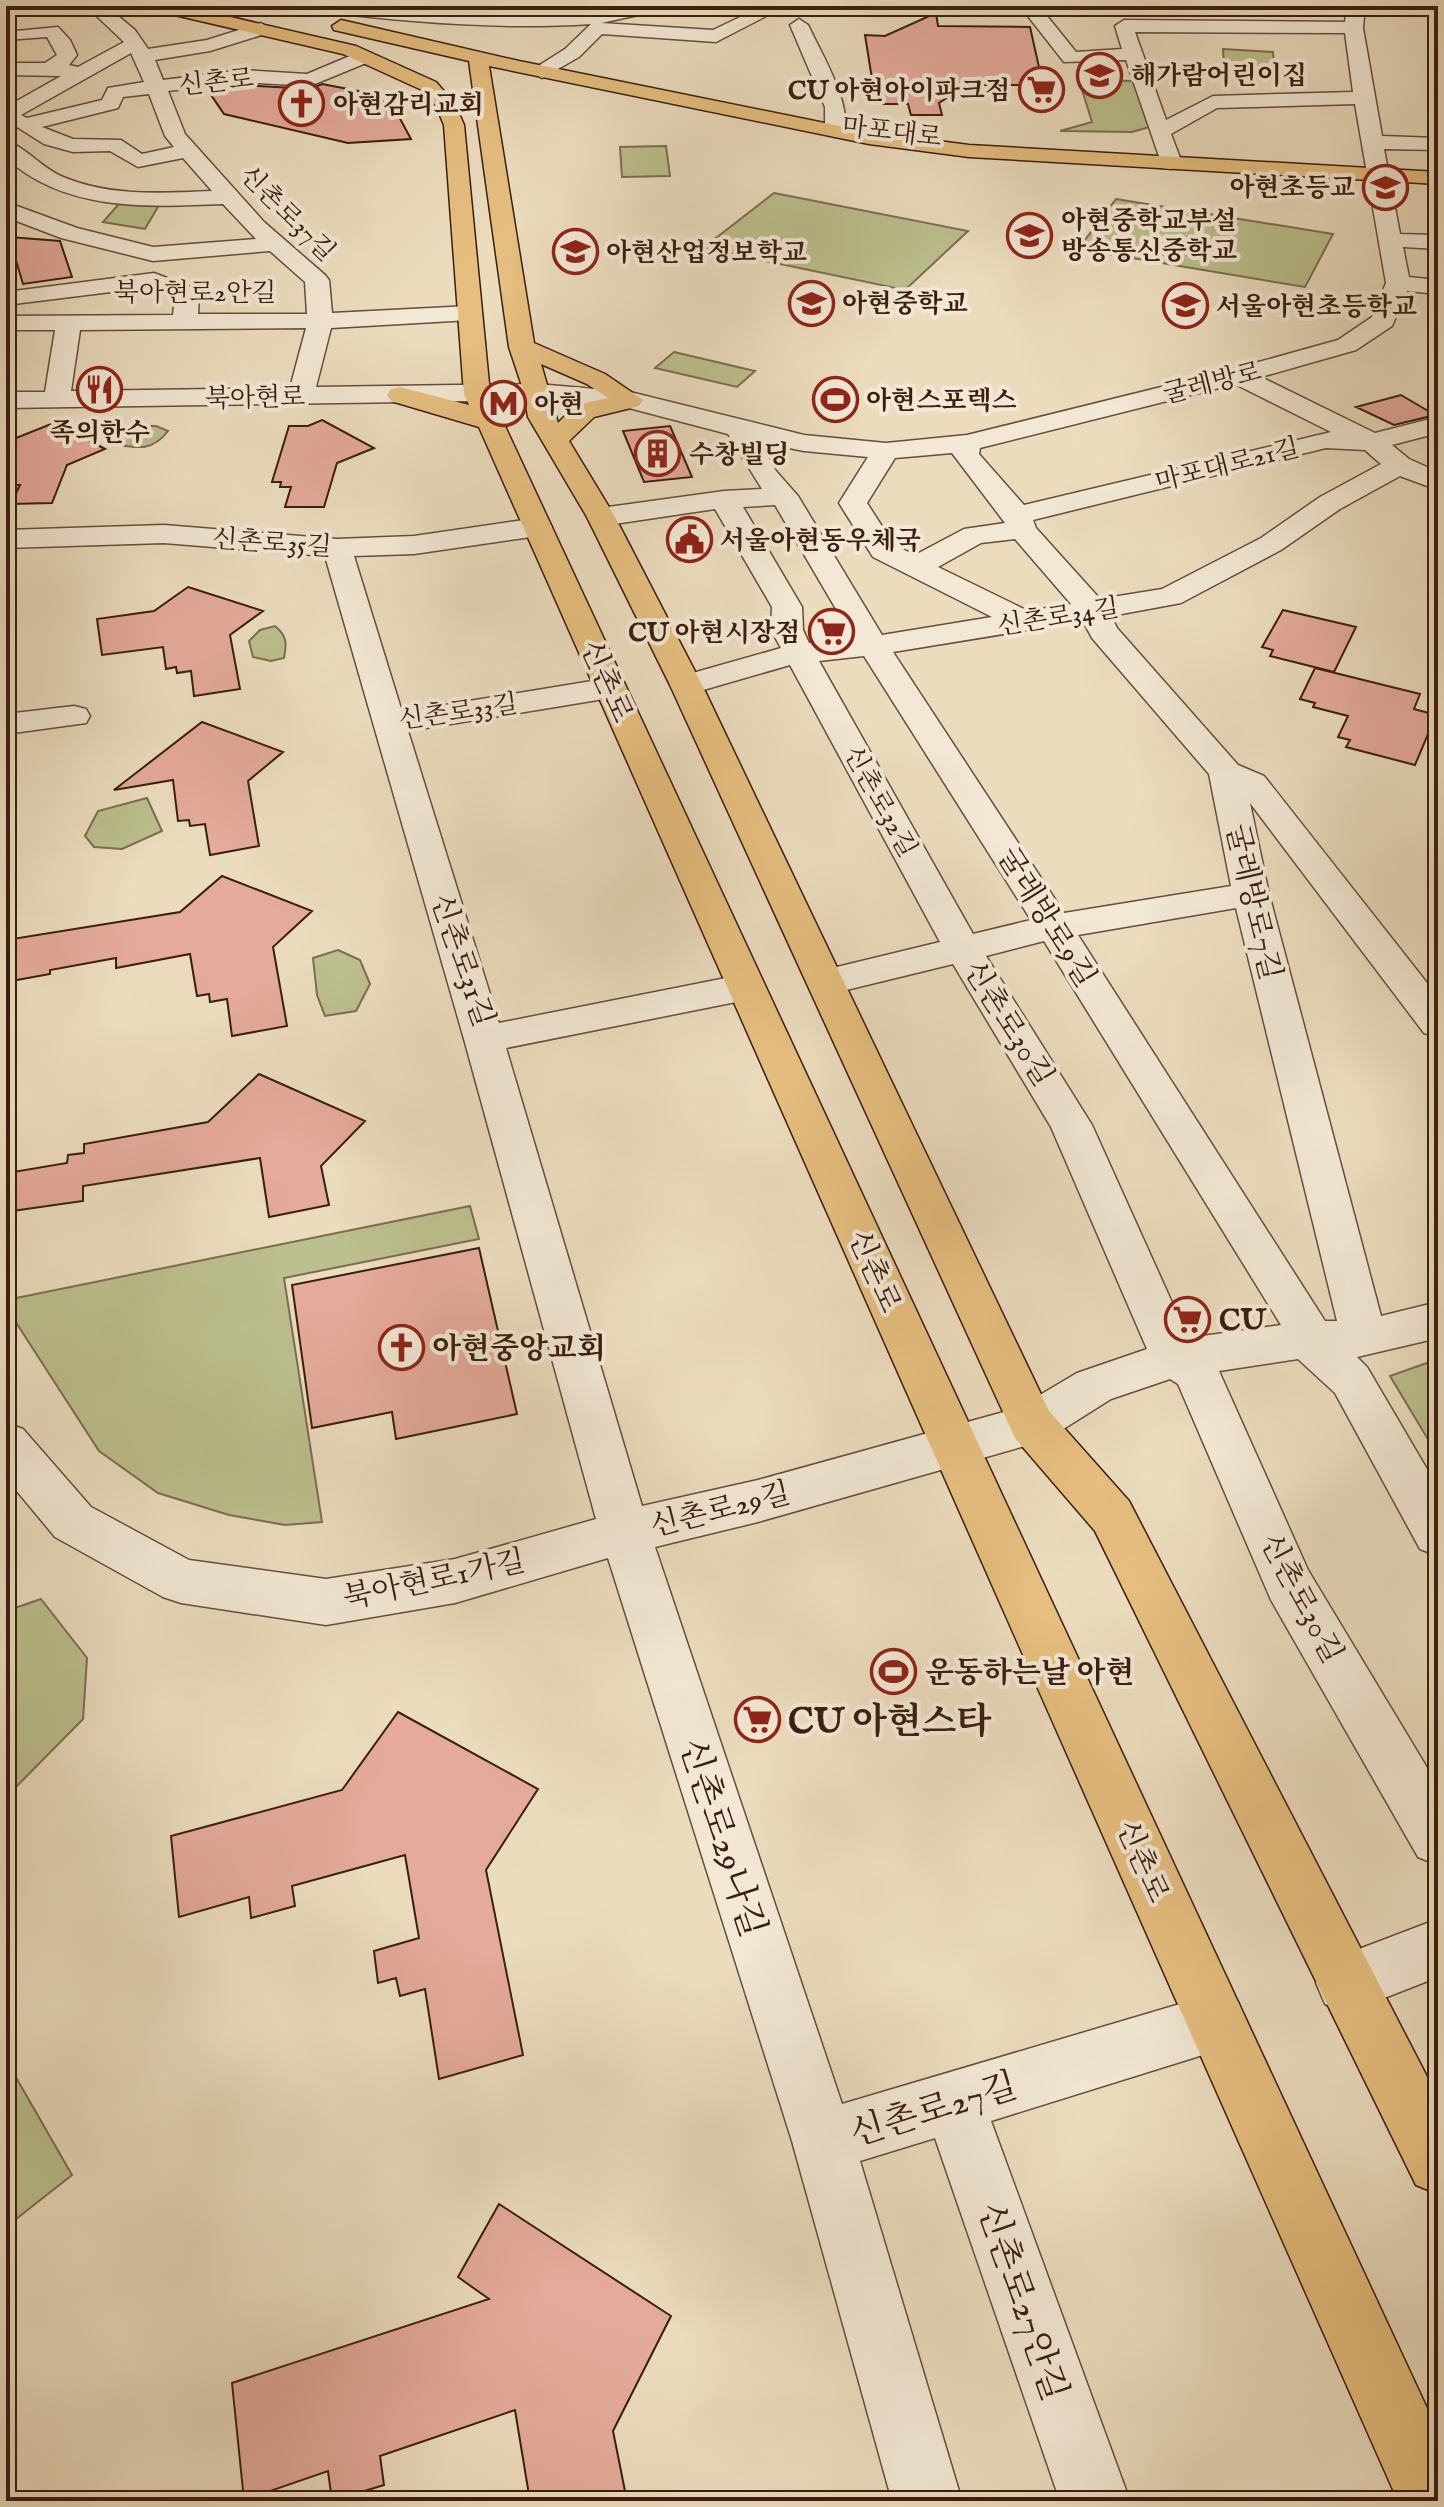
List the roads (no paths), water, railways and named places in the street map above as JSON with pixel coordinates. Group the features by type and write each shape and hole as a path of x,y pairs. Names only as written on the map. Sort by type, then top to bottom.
{"main road":[{"path":"310,12 467,70"},
{"name":"신촌로","path":"146,32 196,14 357,53 429,86 449,112 454,125 470,313 538,527 1434,2501"},
{"name":"마포대로","path":"357,53 467,70 623,110"},
{"name":"신촌로","path":"467,70 522,347 497,393"},
{"name":"마포대로","path":"467,70 542,72 924,164 1382,185 1438,178"},
{"name":"마포대로","path":"834,142 898,143 969,151 1171,163 1382,185 1438,199"},
{"path":"522,347 596,379 630,400"},
{"path":"412,395 440,389 497,393"},
{"name":"신촌로","path":"497,393 541,417 601,517 686,685 1032,1424 1112,1516 1438,2163"},
{"path":"412,395 461,411 497,393"},
{"path":"555,440 585,411 630,400"}],"street":[{"name":"신촌로37길","path":"95,6 146,32 163,126 275,244 317,280 320,321 301,397"},
{"path":"310,12 490,22 605,18 631,14 648,6"},
{"path":"1029,6 1071,58 1133,54"},
{"path":"1176,6 1194,26"},
{"path":"1356,6 1354,28 1398,283 1438,287"},
{"path":"1258,27 1247,13 1269,8"},
{"path":"652,32 692,12"},
{"path":"557,20 564,26 716,36 763,13"},
{"path":"799,25 835,107 834,142"},
{"path":"1171,163 1124,26 1354,28"},
{"path":"542,72 572,53 598,28"},
{"name":"신촌로","path":"146,32 210,45 261,29"},
{"path":"13,36 51,31 61,40 67,55 54,76 13,118"},
{"path":"54,76 82,73 146,32"},
{"name":"신촌로","path":"158,88 242,76 310,80 357,53"},
{"path":"6,69 54,76 115,92 158,88"},
{"path":"13,118 111,104 115,92"},
{"path":"1160,132 1213,102 1366,98"},
{"path":"13,118 54,143 86,147 119,137 138,161 188,151"},
{"path":"1375,142 1438,144"},
{"path":"6,147 28,168 98,196 171,199 229,197"},
{"path":"28,168 79,160 86,147"},
{"path":"113,285 100,262 139,252 160,225 171,199"},
{"path":"6,209 69,233 153,254 275,244"},
{"path":"1391,240 1438,242"},
{"path":"6,323 10,293 154,280 187,294 185,322"},
{"name":"굴레방로","path":"497,393 630,400 804,443 886,451 967,443 1238,376 1347,345 1383,321 1398,283"},
{"path":"320,321 470,313"},
{"name":"북아현로2안길","path":"6,323 320,321"},
{"path":"57,400 69,322"},
{"path":"1238,376 1372,442 1399,465 1438,482"},
{"name":"북아현로","path":"6,400 412,395"},
{"name":"마포대로21길","path":"1020,522 1326,440 1372,442 1438,425"},
{"name":"굴레방로9길","path":"738,429 765,475 784,496 873,646 1303,1322 1307,1339"},
{"name":"굴레방로7길","path":"967,443 965,455 1093,610 1103,631 1226,772 1251,894 1364,1339"},
{"path":"886,451 853,503 883,551 1024,621"},
{"name":"신촌로34길","path":"686,685 799,653 873,646 1170,597 1271,544 1330,503 1399,465"},
{"path":"601,517 724,499 784,496"},
{"path":"724,499 787,607 787,630 799,653"},
{"path":"916,567 974,535 1020,522"},
{"name":"신촌로35길","path":"6,539 164,534 337,548 414,545 538,527"},
{"name":"신촌로33길","path":"337,548 389,724 610,688"},
{"name":"신촌로32길","path":"799,653 963,949"},
{"path":"6,724 74,716"},
{"name":"신촌로31길","path":"389,724 484,1039 746,987"},
{"path":"1226,772 1252,783 1438,1024"},
{"name":"신촌로30길","path":"826,982 1053,927 1251,894"},
{"name":"신촌로30길","path":"963,949 1071,1125 1174,1359 1196,1372 1289,1584 1438,1838"},
{"name":"신촌로29길","path":"484,1039 625,1532 758,1501 1032,1424"},
{"path":"1032,1424 1094,1386 1174,1359 1307,1339 1364,1339 1438,1320"},
{"path":"1307,1339 1351,1380 1438,1534"},
{"name":"북아현로1가길","path":"6,1443 73,1522 181,1581 326,1602 455,1581 625,1532"},
{"name":"신촌로29나길","path":"625,1532 823,2141"},
{"path":"1346,1983 1438,1948"},
{"name":"신촌로27길","path":"927,2501 823,2141 1217,2023"},
{"name":"신촌로27안길","path":"953,2102 1095,2501"}],"place":[{"name":"해가람어린이집","path":"1100,75"},
{"name":"CU 아현아이파크점","path":"1041,90"},
{"name":"아현감리교회","path":"302,104"},
{"name":"아현초등교","path":"1386,187"},
{"name":"아현중학교부설 방송통신중학교","path":"1030,235"},
{"name":"아현산업정보학교","path":"575,252"},
{"name":"아현중학교","path":"811,303"},
{"name":"서울아현초등학교","path":"1185,306"},
{"name":"족의한수","path":"100,389"},
{"name":"아현스포렉스","path":"835,400"},
{"name":"아현","path":"503,404"},
{"name":"수창빌딩","path":"658,454"},
{"name":"서울아현동우체국","path":"689,540"},
{"name":"CU 아현시장점","path":"831,632"},
{"name":"CU","path":"1188,1320"},
{"name":"아현중앙교회","path":"401,1348"},
{"name":"운동하는날 아현","path":"894,1672"},
{"name":"CU 아현스타","path":"757,1720"}]}
